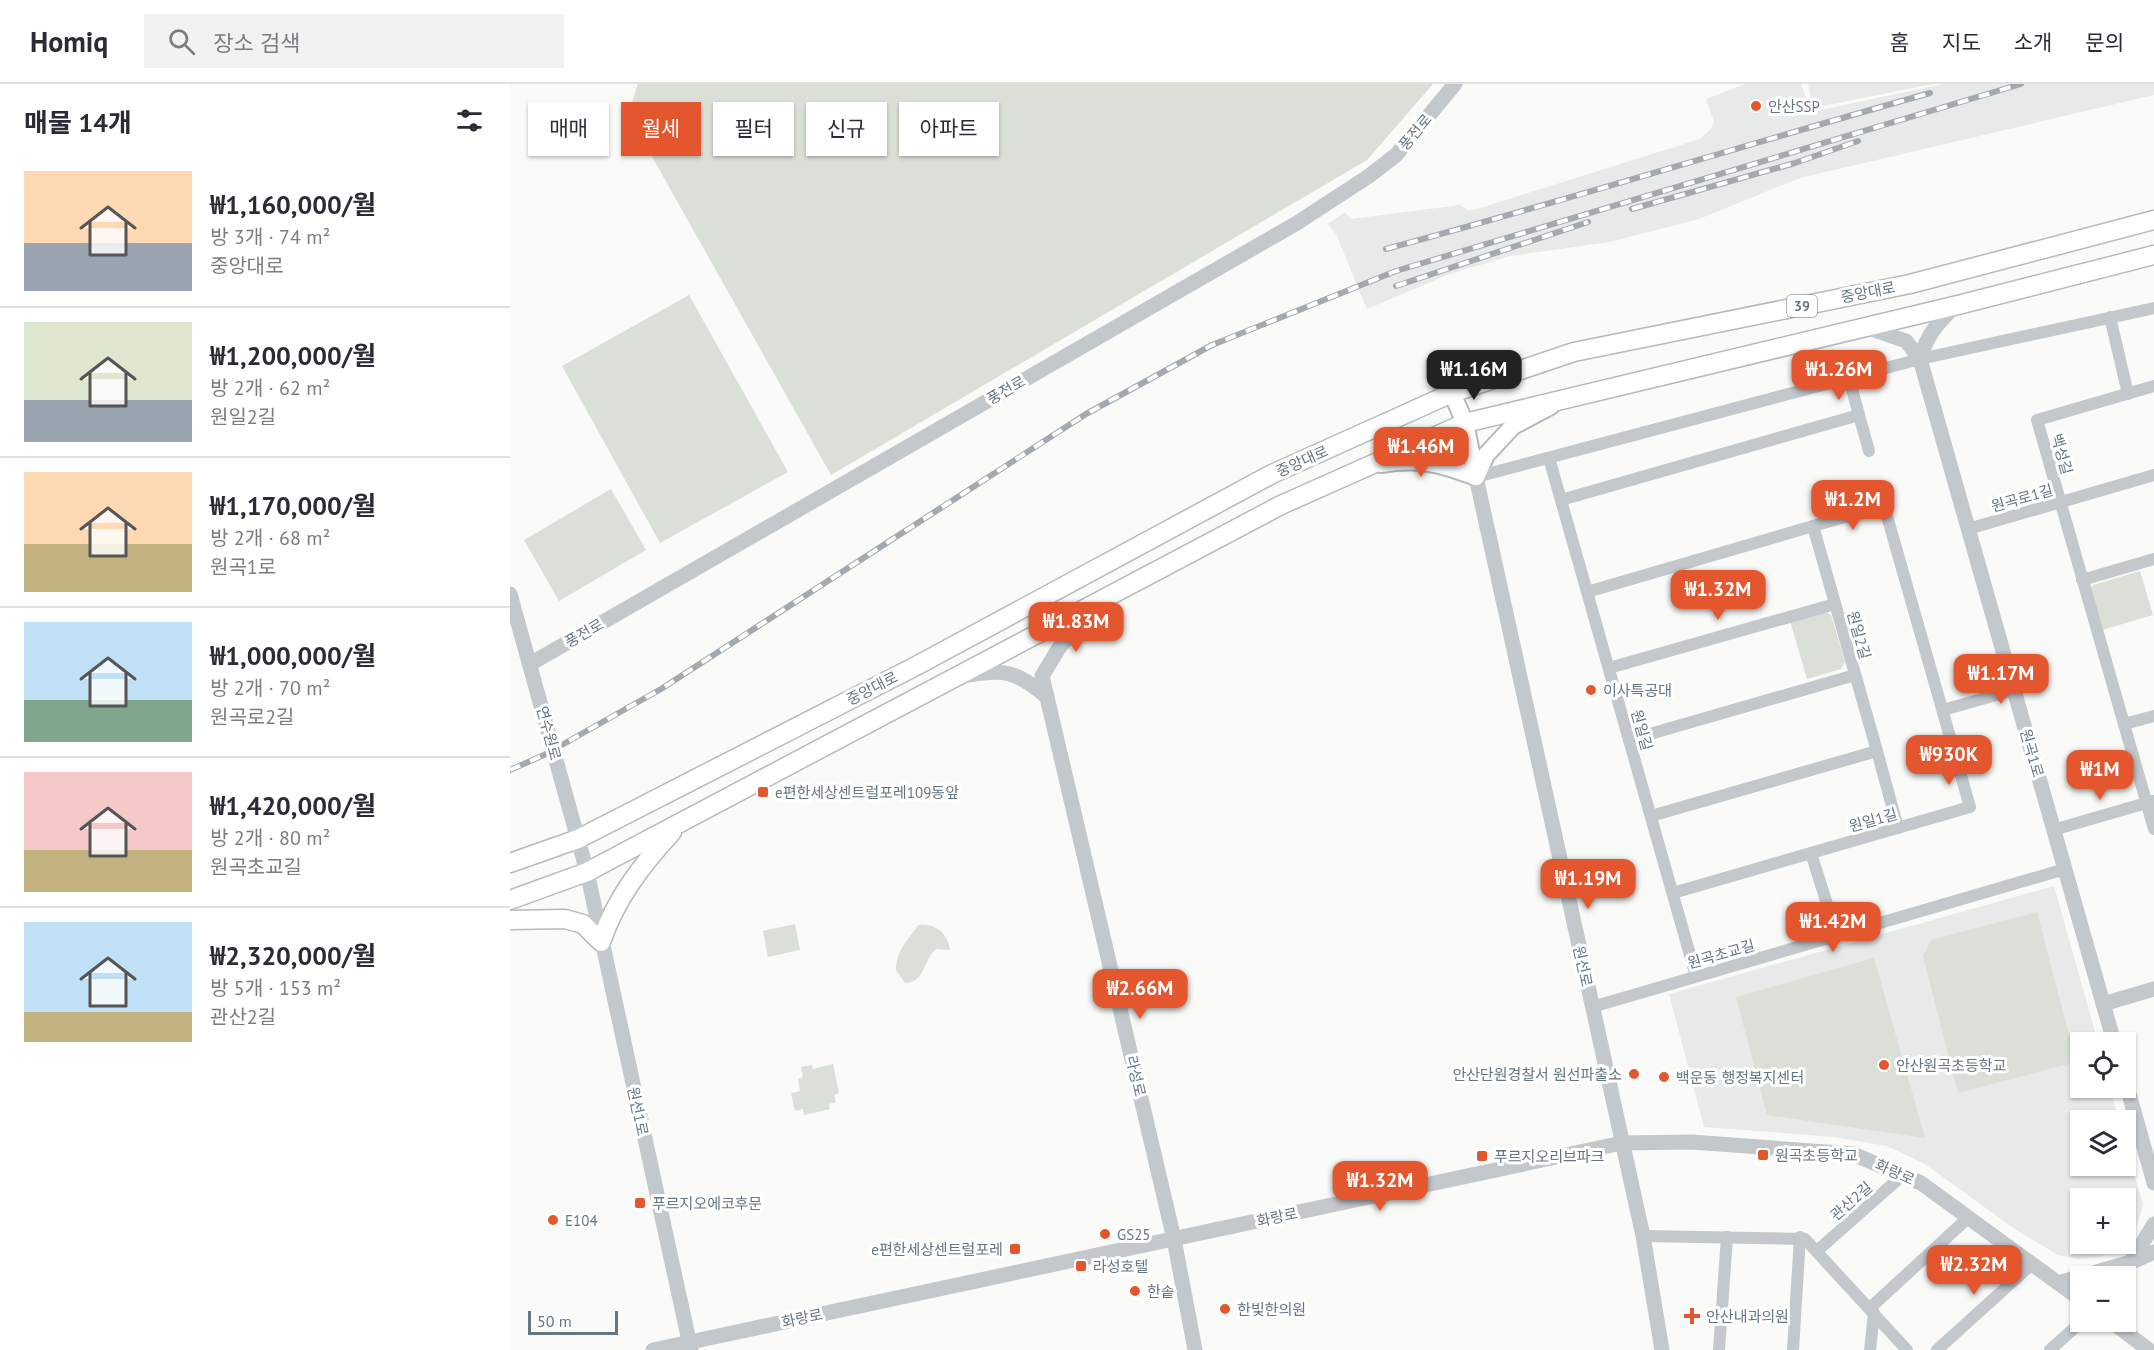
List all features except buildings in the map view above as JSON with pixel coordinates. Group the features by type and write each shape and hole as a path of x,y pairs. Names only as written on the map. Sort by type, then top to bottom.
{"main road":[{"name":"중앙대로","path":"510,863 578,839 916,666 1272,474 1452,393 1574,352 1910,284 2154,220"},
{"name":"39","path":"510,900 587,872 1093,606 1281,504 1466,423 1958,305 2154,255"},
{"path":"1452,393 1466,423 1476,477"},
{"path":"1476,477 1486,455 1513,426 1564,398"},
{"path":"1368,466 1409,459 1442,464 1476,477"},
{"path":"510,920 565,919 583,924 601,942 621,895 640,867 680,823"}],"street":[{"name":"풍전로","path":"530,664 1297,223 1369,176 1396,155 1455,84"},
{"path":"1920,359 1926,337 1937,322 1958,305"},
{"path":"1476,477 1920,359 2154,308"},
{"path":"2110,317 2128,393"},
{"path":"1864,327 1906,341 1920,359"},
{"name":"원곡1로","path":"1920,359 2111,1032"},
{"path":"1849,378 1869,452"},
{"name":"백성길","path":"2154,386 2037,420 2124,724 2150,802 2154,829"},
{"path":"1561,500 1859,416"},
{"name":"원일길","path":"1549,458 1696,976"},
{"name":"원곡로1길","path":"1968,529 2154,475"},
{"name":"원선로","path":"1476,477 1643,1236 1662,1350"},
{"name":"원일1길","path":"1673,893 1970,807 1880,488"},
{"path":"1587,592 1885,506"},
{"name":"원일2길","path":"1813,526 1898,828"},
{"path":"2082,580 2154,559"},
{"name":"연수원로","path":"510,594 587,872"},
{"path":"1609,668 1835,604"},
{"name":"라성로","path":"1093,606 1059,648 1042,676 1174,1239 1195,1350"},
{"path":"957,677 994,670 1023,677 1047,697"},
{"path":"1629,740 1855,675"},
{"path":"1943,710 2014,690"},
{"path":"2124,724 2154,716"},
{"path":"1651,816 1877,751"},
{"path":"2054,830 2150,802"},
{"path":"1811,853 1837,936"},
{"name":"원곡초교길","path":"1593,1007 2065,869"},
{"name":"원선1로","path":"587,872 690,1346"},
{"path":"2103,1004 2154,989"},
{"path":"2130,1098 2154,1183"},
{"name":"화랑로","path":"653,1350 690,1346 1622,1143 1692,1142 1853,1154 1904,1174 1969,1217 2070,1291"},
{"name":"관산2길","path":"1818,1250 1904,1174"},
{"path":"1870,1350 1872,1311 1969,1217"},
{"path":"2125,1266 2131,1262 2154,1224"},
{"path":"1643,1236 1800,1237 1811,1242 1906,1350"},
{"path":"1719,1350 1727,1237"},
{"path":"1793,1350 1800,1237"},
{"path":"2058,1283 2131,1262 2154,1252"},
{"path":"1937,1350 2032,1263"},
{"path":"2050,1350 2070,1332"},
{"path":"2125,1332 2149,1350"}],"shaded area":[{"path":"638,84 1433,84 1367,160 831,475 652,156 701,156 701,102 632,102"},
{"path":"1746,84 1801,84 1811,112 1943,84 2154,84 2154,95 1800,178 1699,219 1610,242 1510,256 1450,274 1367,309 1336,234 1328,224 1345,212 1351,219 1460,205 1468,210 1477,209 1700,139 1710,130 1714,122 1706,99"},
{"path":"1808,84 1933,84 1813,108"},
{"path":"689,295 788,472 660,543 562,366"},
{"path":"611,489 646,550 559,601 524,540"},
{"path":"2140,571 2153,615 2102,630 2090,590 2093,585"},
{"path":"1824,611 1831,615 1845,662 1841,669 1807,679 1790,621"},
{"name":"안산원곡초등학교","path":"2054,886 2095,1032 2070,1032 2070,1098 2113,1098 2116,1110 2070,1110 2070,1176 2135,1176 2143,1205 2136,1228 2136,1188 2070,1188 2070,1254 2106,1254 2100,1257 2077,1259 2058,1255 2016,1230 1925,1164 1887,1146 1834,1137 1704,1127 1669,994"},
{"path":"2037,912 2070,1039 2070,1064 1958,1093 1923,956 1931,940"},
{"path":"795,924 800,950 768,957 763,931"},
{"path":"918,925 940,930 947,939 950,950 936,949 920,975 912,982 905,983 896,970 898,957"},
{"path":"1874,958 1925,1138 1767,1115 1736,997"},
{"path":"833,1064 839,1093 834,1095 836,1102 829,1104 830,1109 804,1115 803,1109 795,1111 791,1093 800,1091 798,1079 803,1077 801,1067 812,1065 813,1069"}],"railway":[{"path":"510,770 544,755 661,689 1086,414 1212,345 1396,271 2021,84"},
{"path":"1386,249 1930,93"},
{"path":"1632,209 1795,163 1858,141"},
{"path":"1396,286 1588,222"}],"place":[{"name":"안산SSP","path":"1756,106"},
{"name":"이사특공대","path":"1591,690"},
{"name":"e편한세상센트럴포레109동앞","path":"763,792"},
{"name":"안산원곡초등학교","path":"1884,1065"},
{"name":"안산단원경찰서 원선파출소","path":"1634,1074"},
{"name":"백운동 행정복지센터","path":"1664,1077"},
{"name":"원곡초등학교","path":"1763,1155"},
{"name":"푸르지오리브파크","path":"1482,1156"},
{"name":"푸르지오에코후문","path":"640,1203"},
{"name":"E104","path":"553,1220"},
{"name":"GS25","path":"1105,1234"},
{"name":"e편한세상센트럴포레","path":"1015,1249"},
{"name":"라성호텔","path":"1081,1266"},
{"name":"한솥","path":"1135,1291"},
{"name":"한빛한의원","path":"1225,1309"},
{"name":"안산내과의원","path":"1692,1316"}]}
